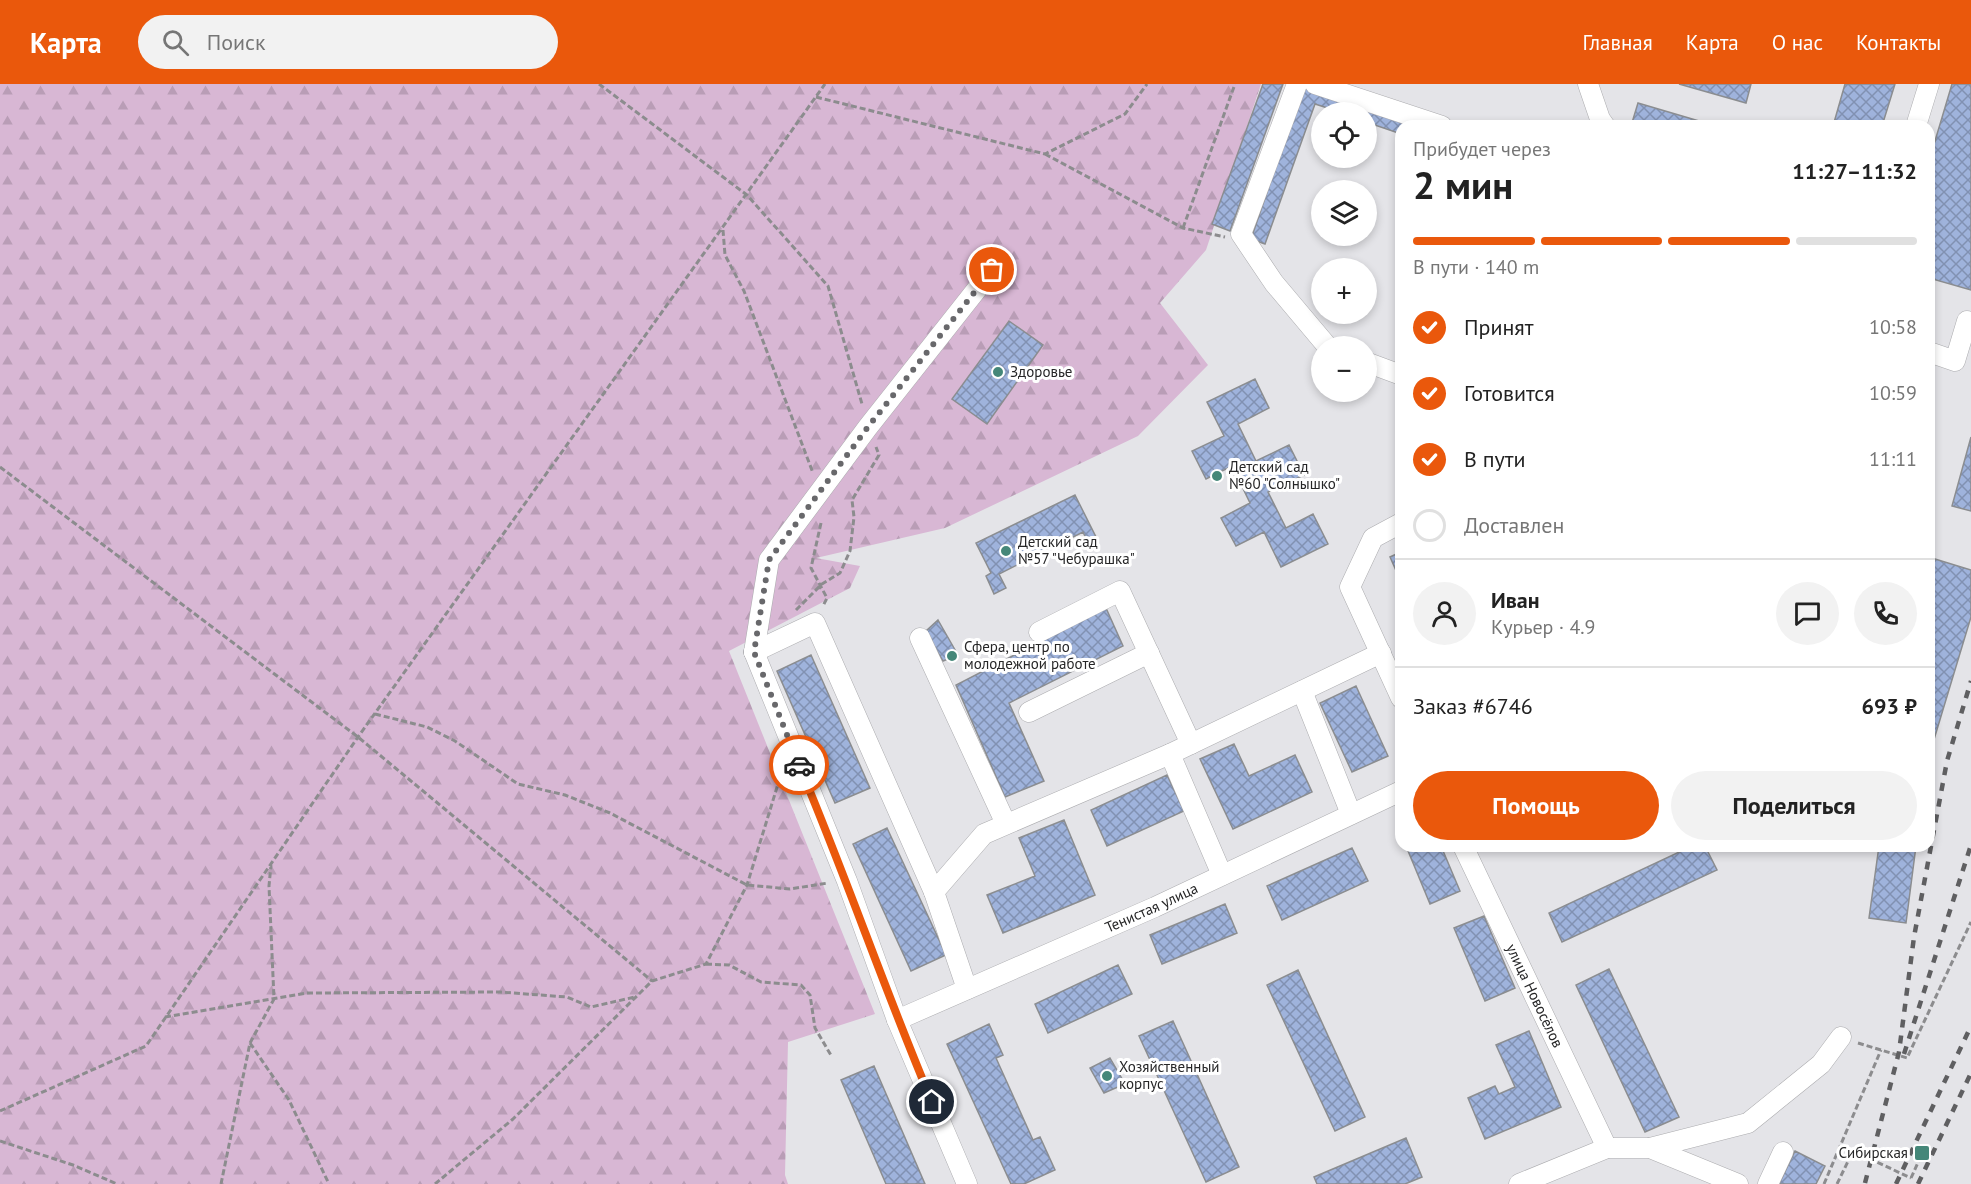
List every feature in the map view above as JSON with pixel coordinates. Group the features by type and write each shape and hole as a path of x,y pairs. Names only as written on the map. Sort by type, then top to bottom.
{"street":[{"path":"1297,84 1241,234 1274,283 1318,336"},
{"path":"1315,84 1424,120"},
{"path":"1588,84 1601,120"},
{"path":"1918,120 1929,84"},
{"path":"967,1184 897,1020 847,881 754,652 769,560 992,270"},
{"path":"1935,354 1955,361 1967,321 1971,322"},
{"path":"1377,366 1395,373"},
{"path":"1395,526 1373,538 1350,587 1395,679"},
{"path":"1039,632 1120,591 1191,744"},
{"path":"754,652 815,623 934,892 967,989"},
{"path":"920,638 1006,824"},
{"path":"1029,712 1149,653"},
{"path":"934,892 984,834 1170,754 1381,653"},
{"path":"1302,691 1351,814"},
{"path":"1170,754 1222,875"},
{"name":"Тенистая улица","path":"897,1020 1222,875 1395,794"},
{"name":"улица Новосёлов","path":"1466,852 1607,1148"},
{"path":"1519,1184 1607,1148 1650,1148 1748,1123 1821,1064 1841,1037"},
{"path":"1650,1148 1737,1184"},
{"path":"1768,1184 1783,1152"}],"path":[{"path":"599,84 747,195 828,286"},
{"path":"0,1112 146,1046 358,738 825,84"},
{"path":"1045,154 1125,114 1147,84"},
{"path":"1183,228 1235,84"},
{"path":"816,97 1045,154 1183,228 1226,238 1241,234"},
{"path":"723,228 725,255 744,291 820,491 823,516 811,568 827,598 815,623"},
{"path":"0,467 358,738 652,981"},
{"path":"375,714 428,727 455,741 518,784 565,795 610,813 747,885 790,889 847,881"},
{"path":"706,964 747,885 790,743"},
{"path":"221,1184 250,1043 274,999 269,886 272,863"},
{"path":"1841,1037 1907,1058 1971,922"},
{"path":"435,1184 513,1119 652,981 706,964 729,964 761,982 801,985 810,995 815,1028 832,1057"},
{"path":"165,1017 307,993 500,992 567,997 591,1007 636,997"},
{"path":"250,1043 289,1100 328,1184"},
{"path":"1824,1184 1881,1050"},
{"path":"0,1141 73,1165 117,1184"},
{"path":"1838,1183 1853,1151 1911,1178 1920,1158"}],"green space":[{"path":"0,84 1261,84 1206,250 1160,303 1208,365 1138,436 945,528 816,558 860,566 850,588 729,651 875,1014 788,1042 785,1175 788,1184 0,1184"}],"building":[{"path":"1263,84 1283,84 1230,231 1212,224"},
{"path":"1304,84 1358,102 1311,102 1311,115 1265,244 1251,239"},
{"path":"1679,84 1751,84 1746,103"},
{"path":"1845,84 1895,84 1884,120 1835,120"},
{"path":"1952,84 1971,84 1971,290 1935,280 1935,141"},
{"path":"1638,103 1696,120 1633,120"},
{"path":"1377,108 1412,120 1395,120 1395,132 1377,126"},
{"name":"Здоровье","path":"1009,321 1043,345 987,424 952,399"},
{"path":"1255,379 1269,408 1238,424 1256,461 1289,445 1304,475 1268,492 1286,528 1313,514 1328,544 1281,567 1264,532 1236,546 1221,518 1250,503 1232,466 1206,479 1192,451 1224,436 1207,402"},
{"path":"1971,437 1971,511 1952,506"},
{"path":"1075,495 1097,539 1088,543 1083,532 999,574 1006,588 994,594 986,576 991,573 976,543"},
{"path":"1395,555 1395,568 1390,557"},
{"path":"1935,559 1971,570 1971,617 1935,736"},
{"path":"1106,608 1123,646 1009,703 1044,781 1005,797 956,685"},
{"name":"Сфера, центр по молодежной работе","path":"938,620 958,655 943,661 925,632"},
{"path":"811,655 870,788 835,803 777,671"},
{"path":"1356,686 1388,756 1352,772 1320,703"},
{"path":"1234,744 1249,776 1295,755 1312,792 1233,829 1200,759"},
{"path":"1167,775 1184,811 1107,846 1091,810"},
{"path":"1064,820 1095,895 1003,933 987,895 1035,876 1019,838"},
{"path":"887,828 946,955 911,971 853,844"},
{"path":"1352,848 1368,881 1282,920 1267,886"},
{"path":"1408,852 1444,852 1460,891 1430,904"},
{"path":"1679,852 1708,852 1717,870 1562,942 1549,913"},
{"path":"1878,852 1915,852 1906,923 1869,918"},
{"path":"1225,904 1237,933 1162,964 1150,935"},
{"path":"1484,916 1515,988 1485,1001 1454,928"},
{"path":"1118,965 1132,994 1048,1033 1035,1004"},
{"path":"1609,969 1679,1117 1645,1132 1576,985"},
{"path":"1298,970 1365,1117 1335,1131 1267,985"},
{"path":"1173,1021 1239,1167 1206,1182 1139,1036"},
{"path":"989,1024 1003,1055 996,1058 1033,1140 1040,1137 1055,1170 1024,1184 1011,1184 947,1044"},
{"path":"1529,1031 1561,1107 1485,1139 1468,1098 1495,1086 1499,1094 1515,1087 1496,1045"},
{"name":"Хозяйственный корпус","path":"1110,1058 1125,1084 1104,1093 1090,1068"},
{"path":"874,1066 925,1184 886,1184 841,1080"},
{"path":"1406,1138 1422,1177 1405,1184 1317,1184 1314,1177"},
{"path":"1795,1151 1825,1166 1816,1184 1779,1184"}],"railway":[{"path":"1935,825 1947,761 1971,681"},
{"path":"1904,1054 1971,845"},
{"path":"1865,1183 1899,1052 1914,937 1930,852"},
{"path":"1896,1184 1971,1026"},
{"path":"1918,1184 1971,1073"}],"way so far":[{"path":"799,765 754,652 769,560 868,427 992,270"}],"place":[{"name":"Здоровье","path":"998,372"},
{"name":"Детский сад №60 \"Солнышко\"","path":"1217,476"},
{"name":"Детский сад №57 \"Чебурашка\"","path":"1006,551"},
{"name":"Сфера, центр по молодежной работе","path":"952,656"},
{"name":"Хозяйственный корпус","path":"1107,1076"},
{"name":"Сибирская","path":"1922,1153"}],"route":[{"path":"799,765 847,881 897,1020 932,1102"}]}
